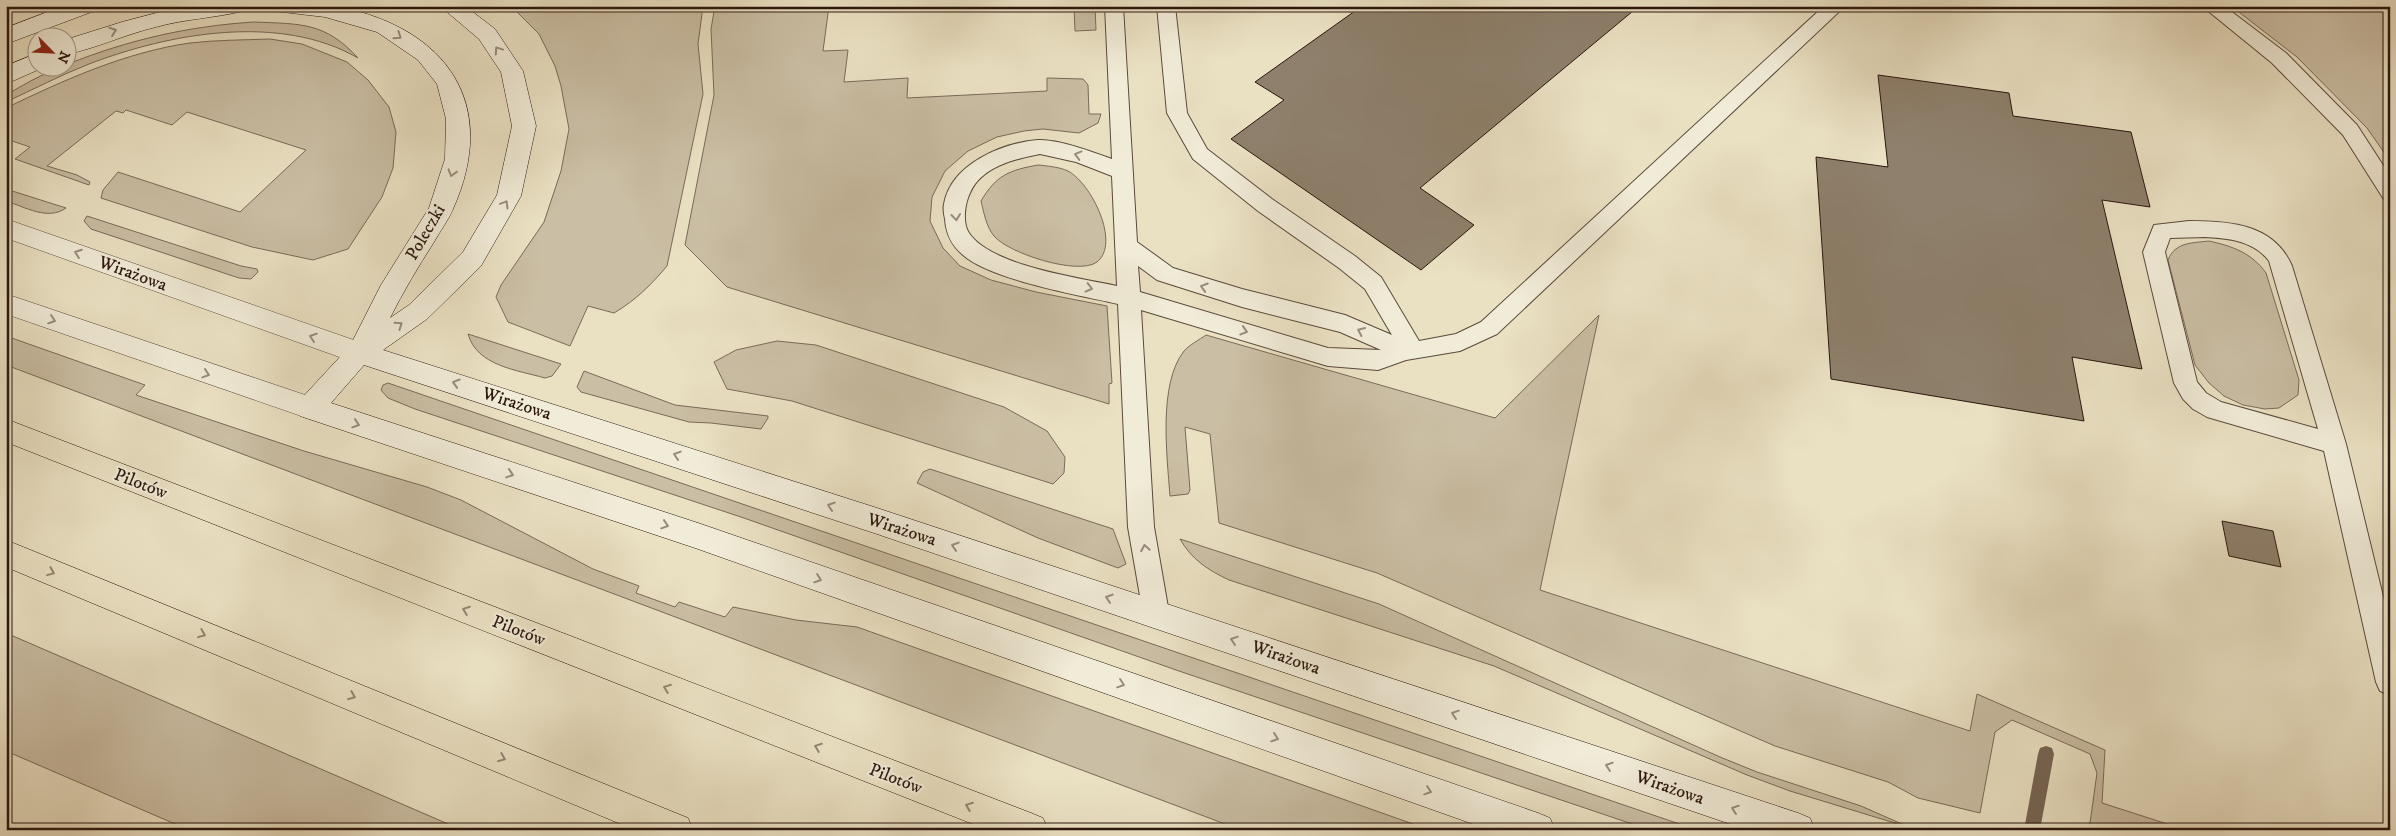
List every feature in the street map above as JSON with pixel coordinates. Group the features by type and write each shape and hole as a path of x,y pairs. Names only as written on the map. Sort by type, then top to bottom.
{"highway":[{"name":"Pilotów","path":"6,430 1031,830"},
{"path":"6,553 676,830"}],"main road":[{"path":"6,37 40,22 86,6"},
{"path":"78,44 129,26 154,20 235,6"},
{"name":"Poleczki","path":"282,6 326,10 353,16 384,27 426,55 448,82 458,119 457,159 441,209 390,292 359,353"},
{"name":"Poleczki","path":"310,408 359,353 418,312 472,259 509,196 524,126 512,71 487,34 451,6"},
{"path":"6,76 28,65"},
{"name":"Wirażowa","path":"6,228 359,353 486,392 1156,613 1798,830"},
{"path":"6,304 310,408 698,536 1538,830"}],"lane":[{"path":"1114,6 1141,527 1156,613"},
{"path":"1166,6 1177,113 1200,154 1223,173 1348,262 1372,283 1409,351"},
{"path":"1124,172 1080,155 1040,147 992,160 966,178 954,204 957,234 970,250 993,262 1026,274 1130,298 1328,357 1378,361 1409,351 1460,342 1489,328 1836,6"},
{"path":"2210,6 2279,58 2350,130 2390,193"},
{"path":"2334,444 2215,410 2202,405 2191,394 2186,383 2154,252 2162,231 2182,228 2220,229 2256,240 2274,252 2285,274 2334,444 2390,682"},
{"path":"1127,246 1165,274 1242,298 1345,324 1409,351"}],"shaded area":[{"path":"511,6 703,6 698,44 703,94 667,266 643,292 614,313 588,306 570,346 508,322 496,297 501,285 544,222 561,171 569,129 561,86 555,66 539,34"},
{"path":"715,6 829,6 823,51 848,50 844,82 908,78 907,98 1047,91 1047,78 1083,79 1088,85 1089,114 1101,114 1098,123 1079,133 1043,129 1024,131 997,137 968,151 945,171 932,197 930,221 943,248 960,266 991,280 1036,292 1107,306 1112,383 1109,384 1109,404 727,287 685,245 714,95 711,29"},
{"path":"1074,6 1095,6 1096,30 1075,31"},
{"path":"2231,6 2390,6 2390,161 2367,128 2297,57"},
{"path":"254,22 285,23 311,27 334,37 358,58 327,44 294,36 260,32 225,32 154,44 121,53 78,69 78,60 136,41 182,31"},
{"path":"270,39 302,44 347,62 368,80 389,107 396,132 393,168 382,197 348,249 313,260 252,247 101,198 103,190 118,172 240,212 306,150 187,112 172,125 126,110 123,113 116,111 47,166 77,175 90,182 89,185 15,159 30,147 6,139 6,108 50,87 72,78 78,78 78,75 119,60 166,47 220,41"},
{"path":"36,78 56,78 6,102 6,95"},
{"path":"1038,165 1068,171 1086,188 1094,200 1100,214 1106,241 1104,253 1097,262 1088,266 1075,266 1044,261 1002,243 991,232 981,201 987,192 992,185 1005,175 1019,169"},
{"path":"6,189 66,208 52,213 36,212 6,201"},
{"path":"87,216 241,266 257,269 258,272 251,279 239,278 91,229 84,221"},
{"path":"2209,241 2241,251 2254,260 2266,273 2299,380 2298,395 2279,408 2265,409 2243,405 2224,396 2209,383 2195,365 2168,260 2175,250 2185,244"},
{"path":"1599,315 1540,590 1970,731 1977,694 2105,750 2102,803 2186,830 2089,830 2097,773 2090,754 2012,720 1995,732 1980,813 1918,798 1888,782 1775,746 1377,573 1219,523 1210,434 1185,427 1190,490 1188,494 1170,496 1166,421 1170,382 1176,365 1184,351 1206,335 1495,418"},
{"path":"468,334 561,364 552,376 545,378 511,369 489,360 480,353 473,345"},
{"path":"6,336 145,385 136,395 304,451 427,487 461,500 593,569 639,586 636,593 675,607 679,602 725,617 733,607 796,620 857,627 1430,830 1241,830 6,365"},
{"path":"777,341 816,345 1004,407 1047,431 1065,457 1064,473 1053,484 792,401 727,389 714,362 736,350"},
{"path":"584,371 675,405 768,416 768,418 761,429 689,422 581,392 577,387"},
{"path":"388,383 1697,830 1650,830 1179,671 741,517 415,409 388,398 381,390 383,385"},
{"path":"930,469 1113,529 1126,564 1118,568 1038,538 917,483 923,472"},
{"path":"1180,539 1379,604 1720,757 1757,772 1861,806 1911,828 1790,791 1747,775 1494,666 1229,580 1201,564"},
{"path":"6,633 462,830 189,830 6,751"}],"building":[{"path":"1362,6 1639,6 1420,188 1474,225 1421,270 1231,139 1284,100 1255,82"},
{"path":"1878,75 2009,93 2013,116 2131,132 2150,207 2102,200 2142,369 2072,357 2084,421 1831,379 1816,157 1888,167"},
{"path":"2222,521 2273,531 2281,567 2229,556"}],"waterway":[{"path":"2032,830 2046,754"}]}
